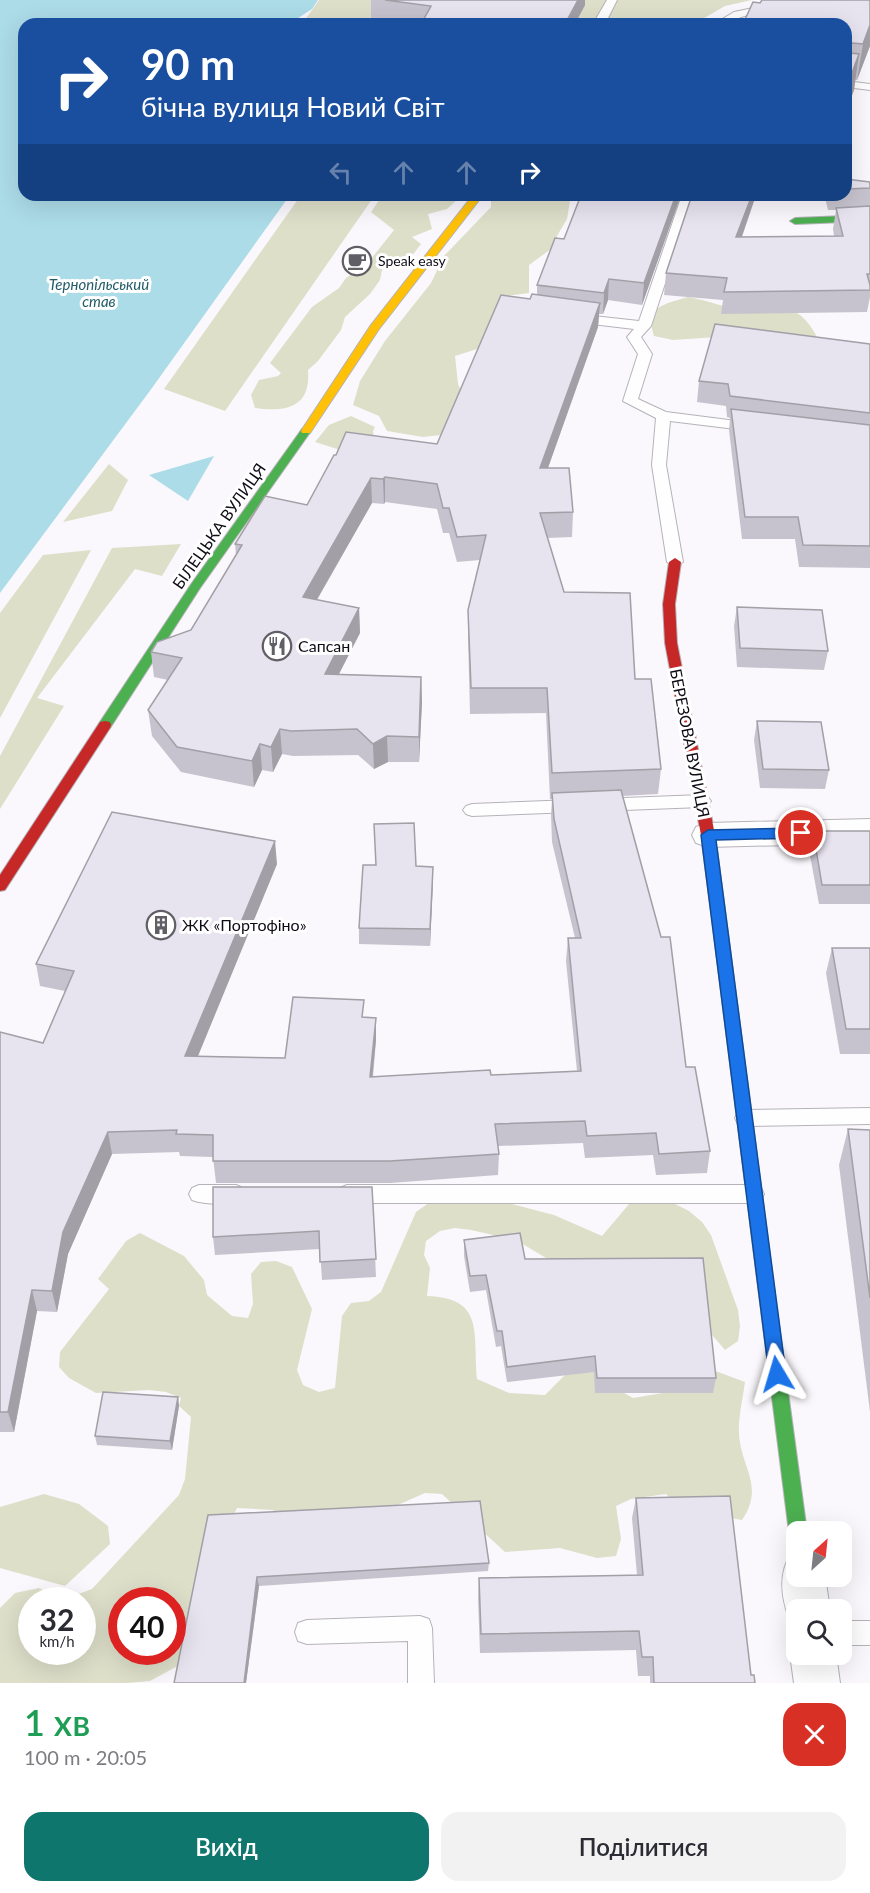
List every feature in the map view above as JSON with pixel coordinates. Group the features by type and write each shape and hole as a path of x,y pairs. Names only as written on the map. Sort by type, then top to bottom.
{"street":[{"name":"БІЛЕЦЬКА ВУЛИЦЯ","path":"0,886 196,586 305,432 375,327 473,201"},
{"path":"795,221 870,218"},
{"name":"БЕРЕЗОВА ВУЛИЦЯ","path":"675,562 669,604 671,643 708,835 797,1521"},
{"path":"708,835 870,831"},
{"path":"815,1665 817,1683"}],"lane":[{"path":"602,18 612,0"},
{"path":"729,18 752,9 786,10"},
{"path":"852,85 870,87"},
{"path":"686,201 644,326 634,337 645,354 630,401 663,416 766,428"},
{"path":"563,316 644,326"},
{"path":"663,416 659,465 675,562"},
{"path":"472,810 702,801"},
{"path":"745,1118 870,1116"},
{"path":"199,1194 258,1194"},
{"path":"329,1194 754,1194"},
{"path":"307,1632 420,1628 421,1683"},
{"path":"852,1633 870,1633"}],"green space":[{"path":"319,0 752,0 725,6 704,18 306,18"},
{"path":"297,201 371,201 225,411 164,389"},
{"path":"379,201 456,201 447,209 428,214 432,229 412,237 421,244 411,257 389,257 384,260 380,280 370,294 345,317 341,330 318,361 308,370 308,383 301,400 286,408 255,408 251,395 259,380 278,376 281,373 270,363 312,307 339,288 346,278 367,264 394,230 371,212"},
{"path":"491,201 570,201 567,219 557,236 555,246 529,265 529,293 507,296 480,348 455,356 458,384 464,397 456,421 441,435 423,437 387,431 379,416 353,405 360,381 385,341 431,283 444,256 491,207"},
{"path":"688,297 730,307 789,309 799,314 808,323 817,337 717,337 673,340 654,336 652,318 654,312 664,305"},
{"path":"351,416 375,427 374,438 359,450 337,449 315,442 329,425"},
{"path":"109,464 128,480 112,511 63,522"},
{"path":"181,544 162,576 135,569 37,698 64,706 0,809 0,756 112,548"},
{"path":"91,550 0,718 0,613 43,555"},
{"path":"440,1195 489,1198 554,1215 602,1236 630,1203 641,1197 673,1203 689,1211 702,1222 711,1235 738,1310 740,1326 738,1341 725,1350 664,1279 556,1264 516,1240 471,1230 455,1228 440,1231 426,1241 424,1255 430,1268 427,1296 446,1298 459,1303 467,1311 475,1333 477,1379 509,1393 545,1395 577,1363 591,1356 617,1389 633,1398 686,1389 710,1369 745,1382 739,1434 750,1477 752,1497 742,1520 725,1517 690,1517 666,1494 631,1499 616,1506 621,1539 616,1556 597,1558 560,1548 505,1552 442,1494 425,1493 375,1515 304,1521 272,1510 237,1508 229,1525 186,1659 186,1587 108,1587 108,1665 179,1665 150,1681 0,1683 0,1608 18,1592 18,1665 96,1665 96,1587 94,1587 179,1495 185,1479 191,1417 179,1406 181,1398 166,1392 149,1390 96,1393 69,1378 59,1367 60,1352 109,1289 98,1279 126,1241 140,1233 184,1256 204,1280 207,1295 232,1316 248,1318 253,1304 251,1274 261,1262 276,1261 292,1267 312,1309 297,1370 303,1385 319,1392 335,1388 342,1316 351,1303 369,1301 381,1292 416,1212"},
{"path":"44,1494 79,1504 108,1526 110,1544 65,1586 0,1568 0,1507"}],"water":[{"name":"Тернопільський став","path":"0,0 318,0 312,9 298,18 18,18 18,201 286,201 152,388 0,593"},
{"path":"214,456 188,501 149,475"}],"building":[{"path":"385,0 578,0 568,18 424,18 431,6"},
{"path":"762,0 870,0 870,25 863,44 852,43 852,18 746,18 753,2 760,3"},
{"path":"852,53 859,54 852,73"},
{"path":"852,180 870,182 870,188 852,189"},
{"path":"579,201 674,201 644,283 609,279 604,293 537,285 555,238 564,239"},
{"path":"690,201 750,201 736,237 843,236 836,208 870,206 870,274 867,274 870,290 724,292 727,278 666,273"},
{"path":"532,294 600,303 540,468 569,468 573,512 540,513 564,592 630,593 635,679 651,679 661,769 552,773 547,688 471,688 468,610 486,535 457,537 449,508 443,508 437,484 385,477 383,479 371,478 303,597 359,608 325,674 421,677 419,737 387,736 373,744 357,729 291,731 280,729 271,747 260,744 252,761 177,747 148,710 182,658 151,652 157,642 191,630 242,545 235,544 265,496 307,505 336,455 346,432 437,444 501,295 530,299"},
{"path":"715,324 870,344 870,413 730,396 728,384 699,381"},
{"path":"731,409 870,425 870,546 803,545 798,517 745,517"},
{"path":"737,607 822,610 828,651 740,648"},
{"path":"757,721 821,722 829,770 763,769"},
{"path":"621,790 661,937 670,937 686,1067 695,1067 710,1151 659,1154 656,1133 587,1136 585,1121 495,1124 499,1154 390,1161 213,1161 213,1135 176,1134 177,1130 108,1132 63,1232 52,1291 32,1290 8,1412 0,1412 0,1032 43,1043 74,971 36,964 112,812 275,841 185,1056 285,1058 293,997 364,1000 362,1017 376,1018 370,1077 490,1070 491,1075 581,1071 568,938 581,938 554,819 552,793"},
{"path":"414,823 416,866 433,867 430,929 359,928 363,865 376,865 374,824"},
{"path":"813,831 870,831 870,885 822,885"},
{"path":"832,948 870,948 870,1029 846,1029"},
{"path":"848,1129 870,1130 870,1298"},
{"path":"213,1187 372,1187 376,1259 320,1262 319,1231 213,1237"},
{"path":"520,1233 525,1259 703,1258 716,1378 597,1378 595,1356 507,1367 502,1331 497,1331 486,1275 470,1276 464,1240"},
{"path":"103,1392 178,1397 170,1441 95,1436"},
{"path":"730,1496 751,1675 754,1675 755,1683 654,1683 653,1657 642,1657 639,1631 481,1634 479,1578 643,1575 636,1498"},
{"path":"480,1501 489,1563 257,1577 244,1683 174,1683 178,1665 186,1665 186,1624 208,1515"}],"traffic: fast":[{"path":"795,221 870,218"},
{"path":"105,725 196,586 306,431"},
{"path":"770,1318 797,1521"}],"traffic: slow":[{"path":"306,431 375,327 473,201"},
{"path":"717,903 770,1318"}],"traffic: jam":[{"path":"675,562 669,604 671,643 708,835 717,903"},
{"path":"0,886 105,725"}],"place":[{"name":"Speak easy","path":"357,261"},
{"name":"Сапсан","path":"277,646"},
{"name":"ЖК «Портофіно»","path":"161,925"}],"route":[{"path":"777,1374 708,835 801,833"}]}
